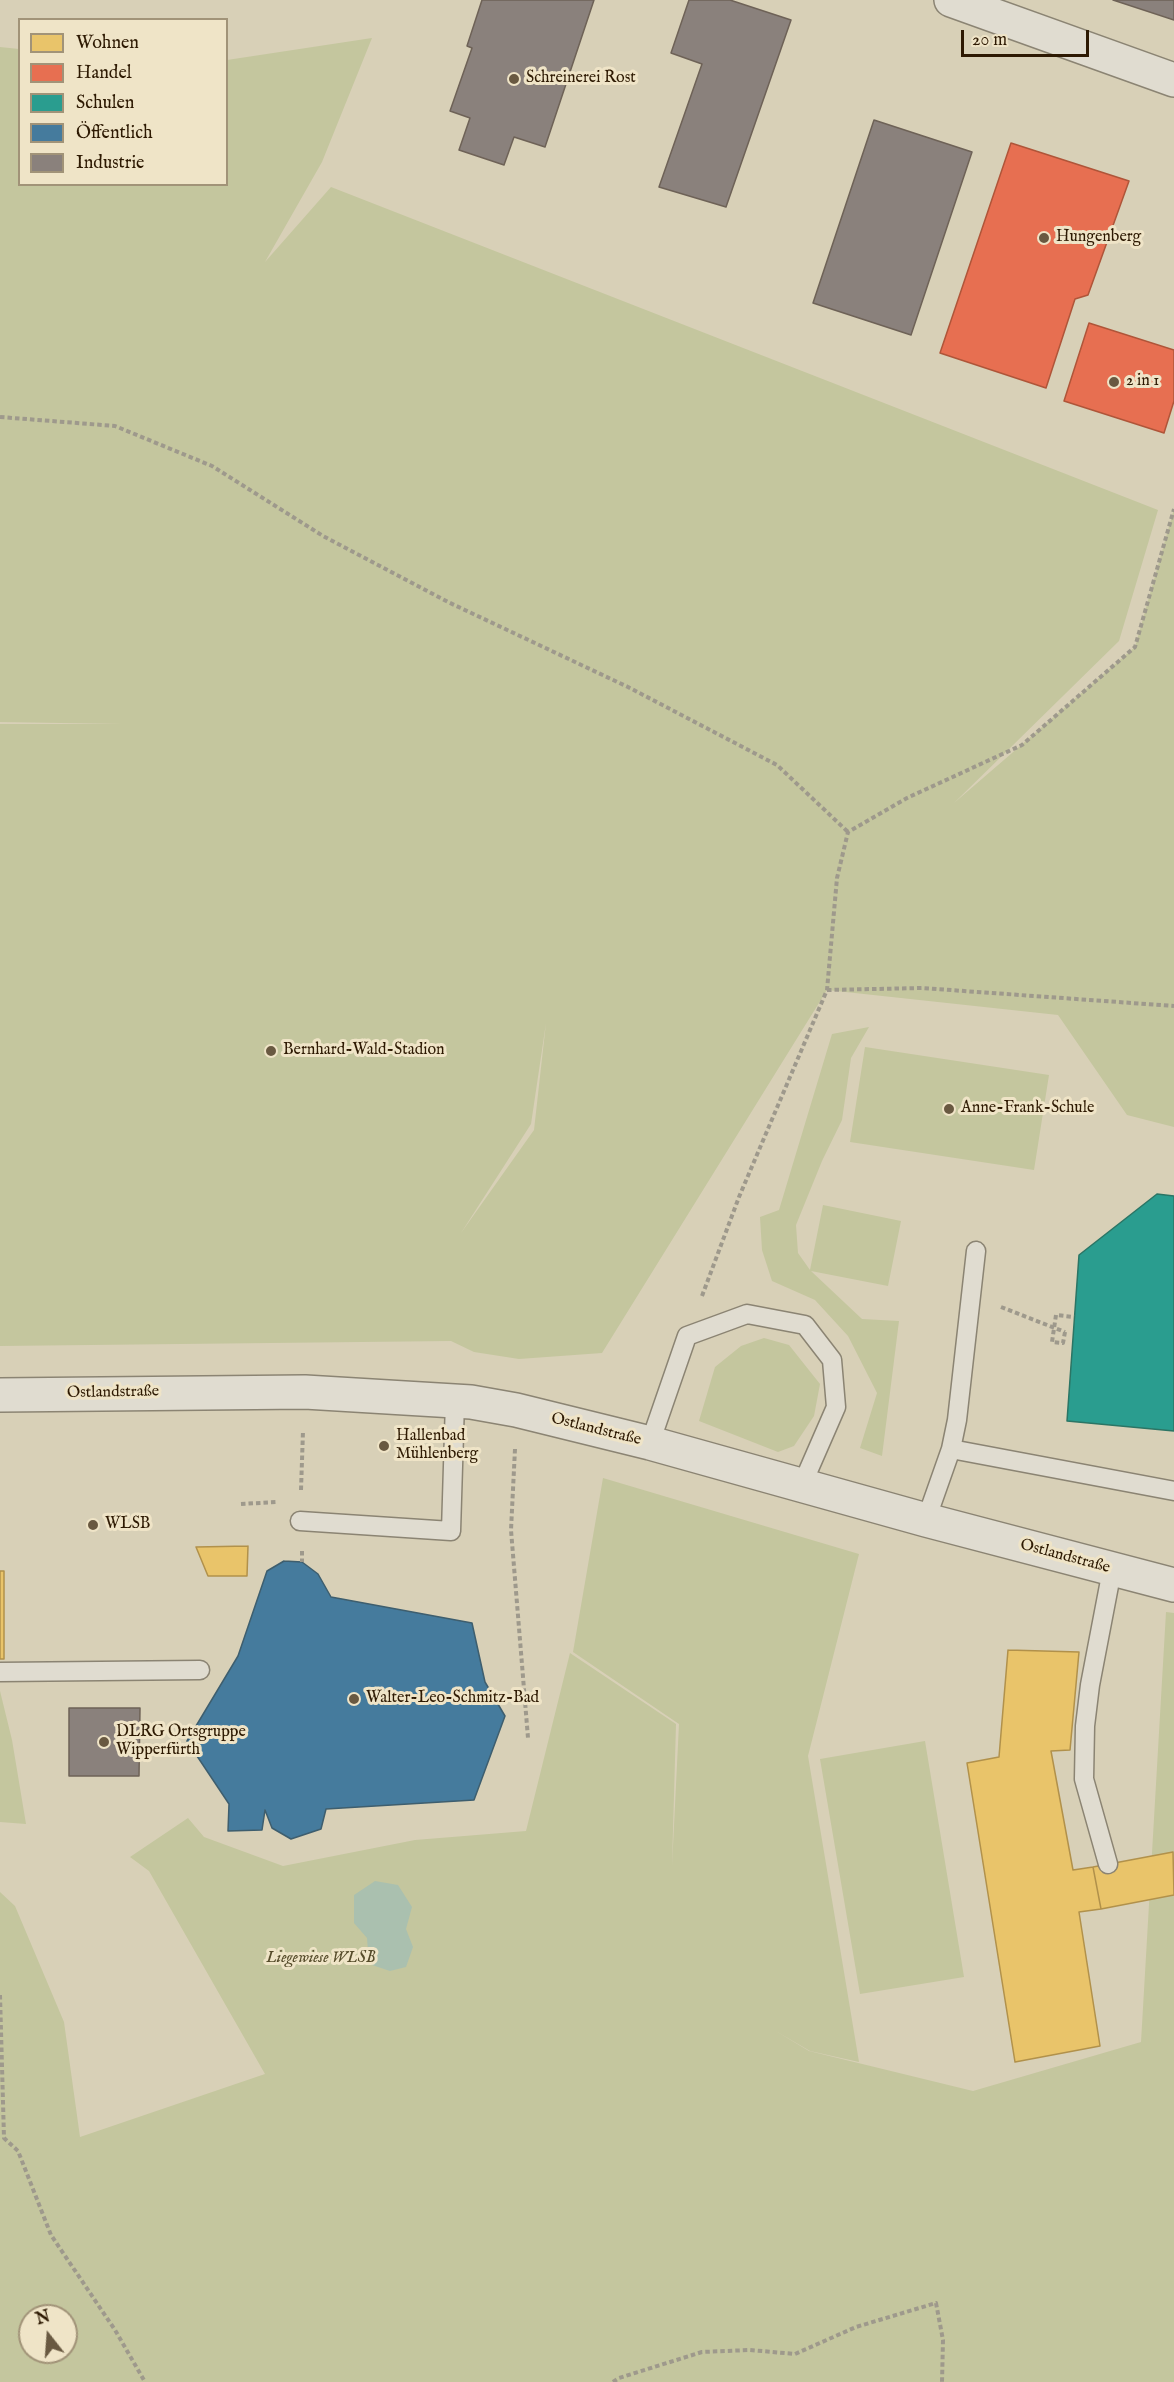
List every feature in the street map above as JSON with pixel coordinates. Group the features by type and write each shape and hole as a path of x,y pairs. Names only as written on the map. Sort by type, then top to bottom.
{"street":[{"path":"951,0 1174,80"},
{"name":"Ostlandstraße","path":"0,1395 305,1392 455,1401 516,1410 650,1443 926,1520 1174,1585"}],"lane":[{"path":"926,1520 951,1449 957,1420 976,1251"},
{"path":"650,1443 687,1336 747,1314 805,1325 832,1360 836,1407 802,1485"},
{"path":"300,1521 451,1531 455,1401"},
{"path":"951,1449 1174,1491"},
{"path":"1108,1864 1084,1779 1085,1726 1090,1685 1112,1570"},
{"path":"0,1672 200,1670"}],"path":[{"path":"0,417 115,426 212,466 334,542 448,602 628,687 777,765 848,832"},
{"path":"687,1336 739,1197 827,990 837,878 848,832 907,798 1022,745 1135,647 1174,508"},
{"path":"827,990 922,988 1174,1006"},
{"path":"971,1295 1054,1328 1065,1332 1064,1344 1052,1342 1054,1328 1056,1315 1074,1317"},
{"path":"302,1562 300,1502 305,1392"},
{"path":"516,1410 511,1530 528,1738"},
{"path":"241,1504 300,1502"},
{"path":"0,1995 4,2138 18,2151 51,2235 115,2330 145,2382"},
{"path":"0,2087 3,2094"},
{"path":"612,2382 702,2352 750,2350 795,2354 856,2327 936,2303 943,2340 942,2382"}],"green space":[{"path":"372,38 322,162 265,262 331,187 1158,510 1119,641 954,803 1135,647 1174,509 1174,1127 1127,1115 1058,1015 827,990 602,1353 519,1359 474,1352 451,1341 0,1346 0,724 122,724 0,722 0,47 18,49 18,186 228,186 228,60","holes":["546,1023 534,1130 461,1233 531,1124"]},
{"path":"869,1027 851,1058 842,1120 822,1161 796,1225 798,1253 810,1270 823,1205 901,1221 888,1286 811,1271 862,1319 899,1321 882,1456 860,1448 877,1393 848,1336 815,1300 772,1281 762,1250 760,1217 779,1210 832,1034"},
{"name":"Anne-Frank-Schule","path":"865,1047 1049,1075 1034,1170 850,1142"},
{"path":"764,1338 789,1345 820,1384 814,1416 794,1446 778,1452 699,1421 715,1367 741,1346"},
{"name":"Liegewiese WLSB","path":"603,1478 859,1554 808,1756 859,2062 810,2051 774,2030 809,2051 973,2091 1141,2042 1166,1612 1174,1613 1174,2382 0,2382 0,1892 15,1906 64,2022 80,2137 265,2074 149,1871 130,1857 188,1818 204,1837 283,1866 415,1840 526,1831 570,1653 676,1724 672,1866 679,1724 573,1652"},
{"path":"0,1691 12,1740 26,1824 0,1822"},
{"path":"925,1741 964,1977 860,1994 820,1759"}],"shaded area":[{"path":"375,1881 398,1885 412,1907 406,1929 413,1947 406,1967 390,1971 369,1964 367,1938 354,1923 354,1895"}],"building: Wohnen":[{"path":"248,1546 247,1576 208,1576 196,1547"},
{"path":"0,1571 4,1571 4,1659 0,1659"},
{"path":"1008,1650 1079,1652 1070,1750 1051,1751 1073,1870 1093,1867 1101,1909 1079,1912 1100,2046 1015,2062 967,1763 999,1757"},
{"path":"1173,1852 1174,1895 1101,1909 1093,1867"}],"building: Handel":[{"name":"Hungenberg","path":"1011,143 1129,181 1088,295 1075,299 1046,388 940,353"},
{"path":"1089,323 1174,350 1174,401 1164,433 1064,401"}],"building: Schulen":[{"path":"1157,1194 1174,1196 1174,1431 1067,1421 1079,1255"}],"building: Öffentlich":[{"name":"Walter-Leo-Schmitz-Bad","path":"284,1561 302,1562 318,1574 331,1597 472,1623 485,1682 505,1716 474,1800 326,1809 321,1829 291,1839 272,1828 265,1810 262,1830 228,1831 229,1804 187,1741 238,1656 267,1571"}],"building: Industrie":[{"name":"Schreinerei Rost","path":"482,0 594,0 545,147 514,137 504,165 459,150 470,118 450,111 472,48 467,46"},
{"path":"689,0 730,0 791,20 726,207 659,187 702,64 671,53"},
{"path":"1113,0 1174,0 1174,20"},
{"path":"874,120 972,152 911,335 813,303"},
{"name":"DLRG Ortsgruppe Wipperfürth","path":"69,1708 140,1708 139,1776 69,1776"}],"place":[{"name":"Schreinerei Rost","path":"514,79"},
{"name":"Hungenberg","path":"1044,238"},
{"name":"2 in 1","path":"1114,382"},
{"name":"Bernhard-Wald-Stadion","path":"271,1051"},
{"name":"Anne-Frank-Schule","path":"949,1109"},
{"name":"Hallenbad Mühlenberg","path":"384,1446"},
{"name":"WLSB","path":"93,1525"},
{"name":"Walter-Leo-Schmitz-Bad","path":"354,1699"},
{"name":"DLRG Ortsgruppe Wipperfürth","path":"104,1742"}]}
